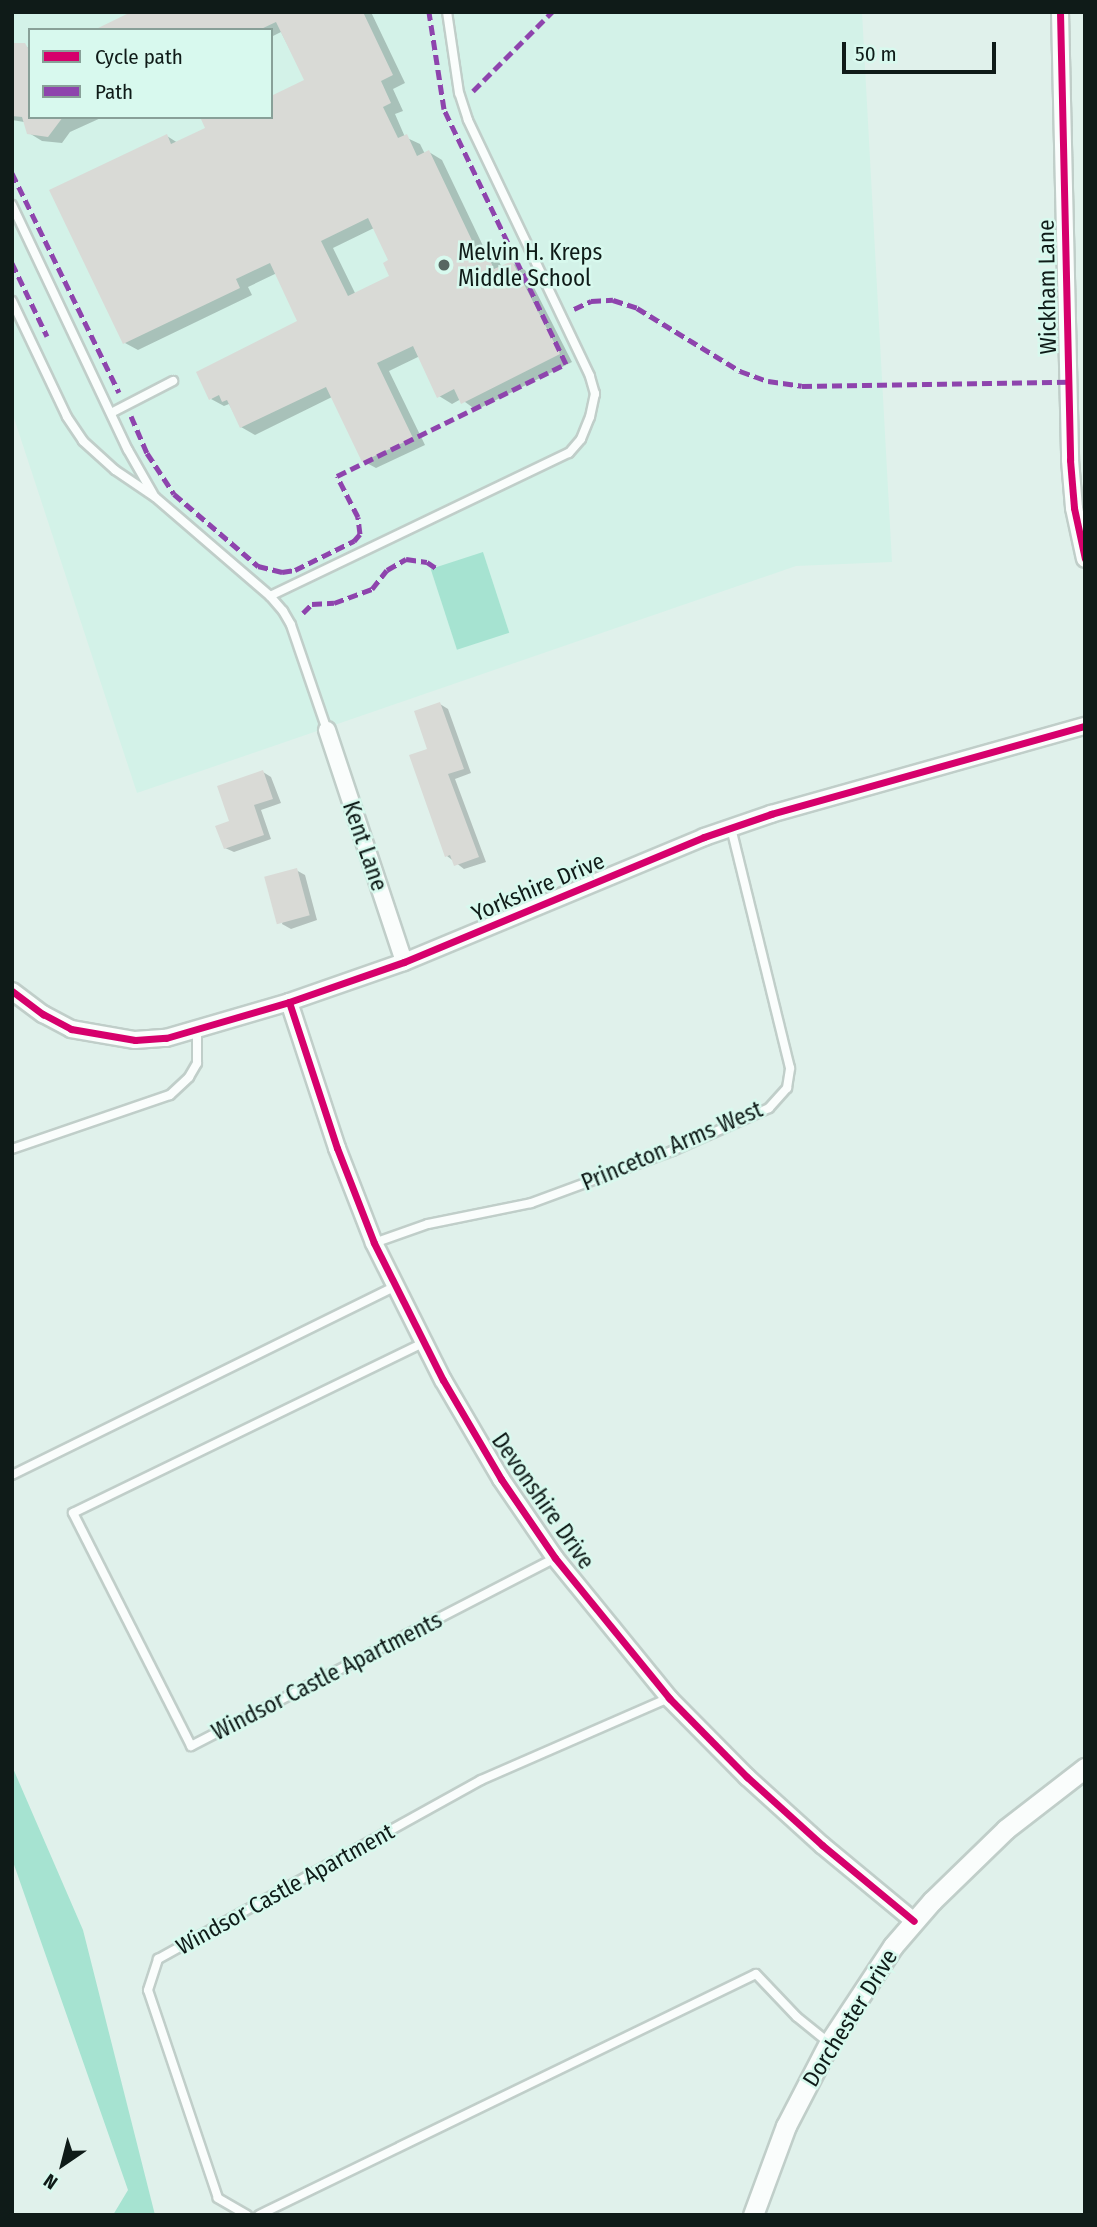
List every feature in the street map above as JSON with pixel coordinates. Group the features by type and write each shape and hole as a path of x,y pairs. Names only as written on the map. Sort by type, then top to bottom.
{"street":[{"name":"Wickham Lane","path":"1060,12 1070,460 1074,508 1085,559"},
{"name":"Yorkshire Drive","path":"12,991 43,1014 71,1029 103,1037 145,1040 197,1030 289,1002 404,962 731,828 876,783 1085,726"},
{"name":"Kent Lane","path":"327,730 404,962"},
{"name":"Devonshire Drive","path":"289,1002 337,1149 394,1287 495,1469 555,1558 669,1698 747,1777 822,1845 914,1922"},
{"name":"Dorchester Drive","path":"756,2213 786,2126 829,2043 870,1978 914,1922 1006,1829 1085,1768"}],"lane":[{"path":"270,596 569,453 581,439 595,394 590,376 468,120 459,93 447,12"},
{"path":"12,205 111,414 155,497"},
{"path":"12,301 67,417 83,441 116,470 155,497 270,596 291,625 327,730"},
{"path":"111,414 173,381"},
{"name":"Princeton Arms West","path":"374,1243 428,1224 531,1203 673,1151 769,1108 787,1088 790,1068 731,828"},
{"path":"12,1149 170,1095 189,1077 197,1063 197,1030"},
{"path":"12,1475 394,1287"},
{"name":"Windsor Castle Apartments","path":"424,1343 74,1513 191,1746 555,1558"},
{"name":"Windsor Castle Apartment","path":"247,2215 218,2199 148,1990 158,1959 481,1780 669,1698"},
{"path":"259,2215 757,1974 797,2017 829,2043"}],"shaded area":[{"name":"Melvin H. Kreps Middle School","path":"12,12 862,12 892,562 796,566 137,793 12,412"}],"green space":[{"path":"483,552 509,633 457,650 431,569"},
{"path":"12,1766 83,1930 155,2215 113,2215 128,2190 12,1859"}],"building":[{"name":"Melvin H. Kreps Middle School","path":"131,12 363,12 393,75 381,81 391,103 383,107 398,138 407,134 417,156 429,150 477,251 484,247 494,269 512,261 560,354 461,404 454,389 437,398 413,346 377,363 413,438 362,462 326,387 240,428 227,400 222,402 219,395 209,400 196,372 297,321 270,263 236,279 240,288 123,344 49,190 167,134 171,144 205,128 201,119 273,119 273,95 304,80 276,22 263,28 98,28","holes":["368,218 388,260 383,263 389,276 348,296 321,241"]},
{"path":"12,43 25,43 28,48 28,119 62,119 48,137 27,134 22,117 12,116"},
{"path":"440,702 464,769 448,774 479,857 454,866 450,855 445,857 409,755 427,749 414,711"},
{"path":"263,770 273,799 254,805 264,835 224,849 215,826 229,821 217,786"},
{"path":"297,868 310,915 277,924 264,877"}],"marked path":[{"path":"131,416 147,453 174,494 258,566 282,572 295,570 354,541 360,534 358,517 337,476 566,364 444,109 429,12"},
{"path":"473,91 552,12"},
{"path":"12,173 119,392"},
{"path":"12,263 47,336"},
{"path":"574,309 591,301 613,300 637,308 740,371 768,381 802,386 1068,382"},
{"path":"303,613 312,604 334,603 372,589 387,570 406,559 427,562 436,568"}],"cycle path":[{"path":"1060,12 1070,460 1074,508 1085,559"},
{"path":"12,991 43,1014 71,1029 135,1040 166,1038 289,1002 404,962 704,837 771,814 1085,726"},
{"path":"289,1002 337,1148 374,1243 443,1380 501,1479 555,1558 669,1698 747,1777 822,1845 914,1921"}],"place":[{"name":"Melvin H. Kreps Middle School","path":"444,265"}]}
